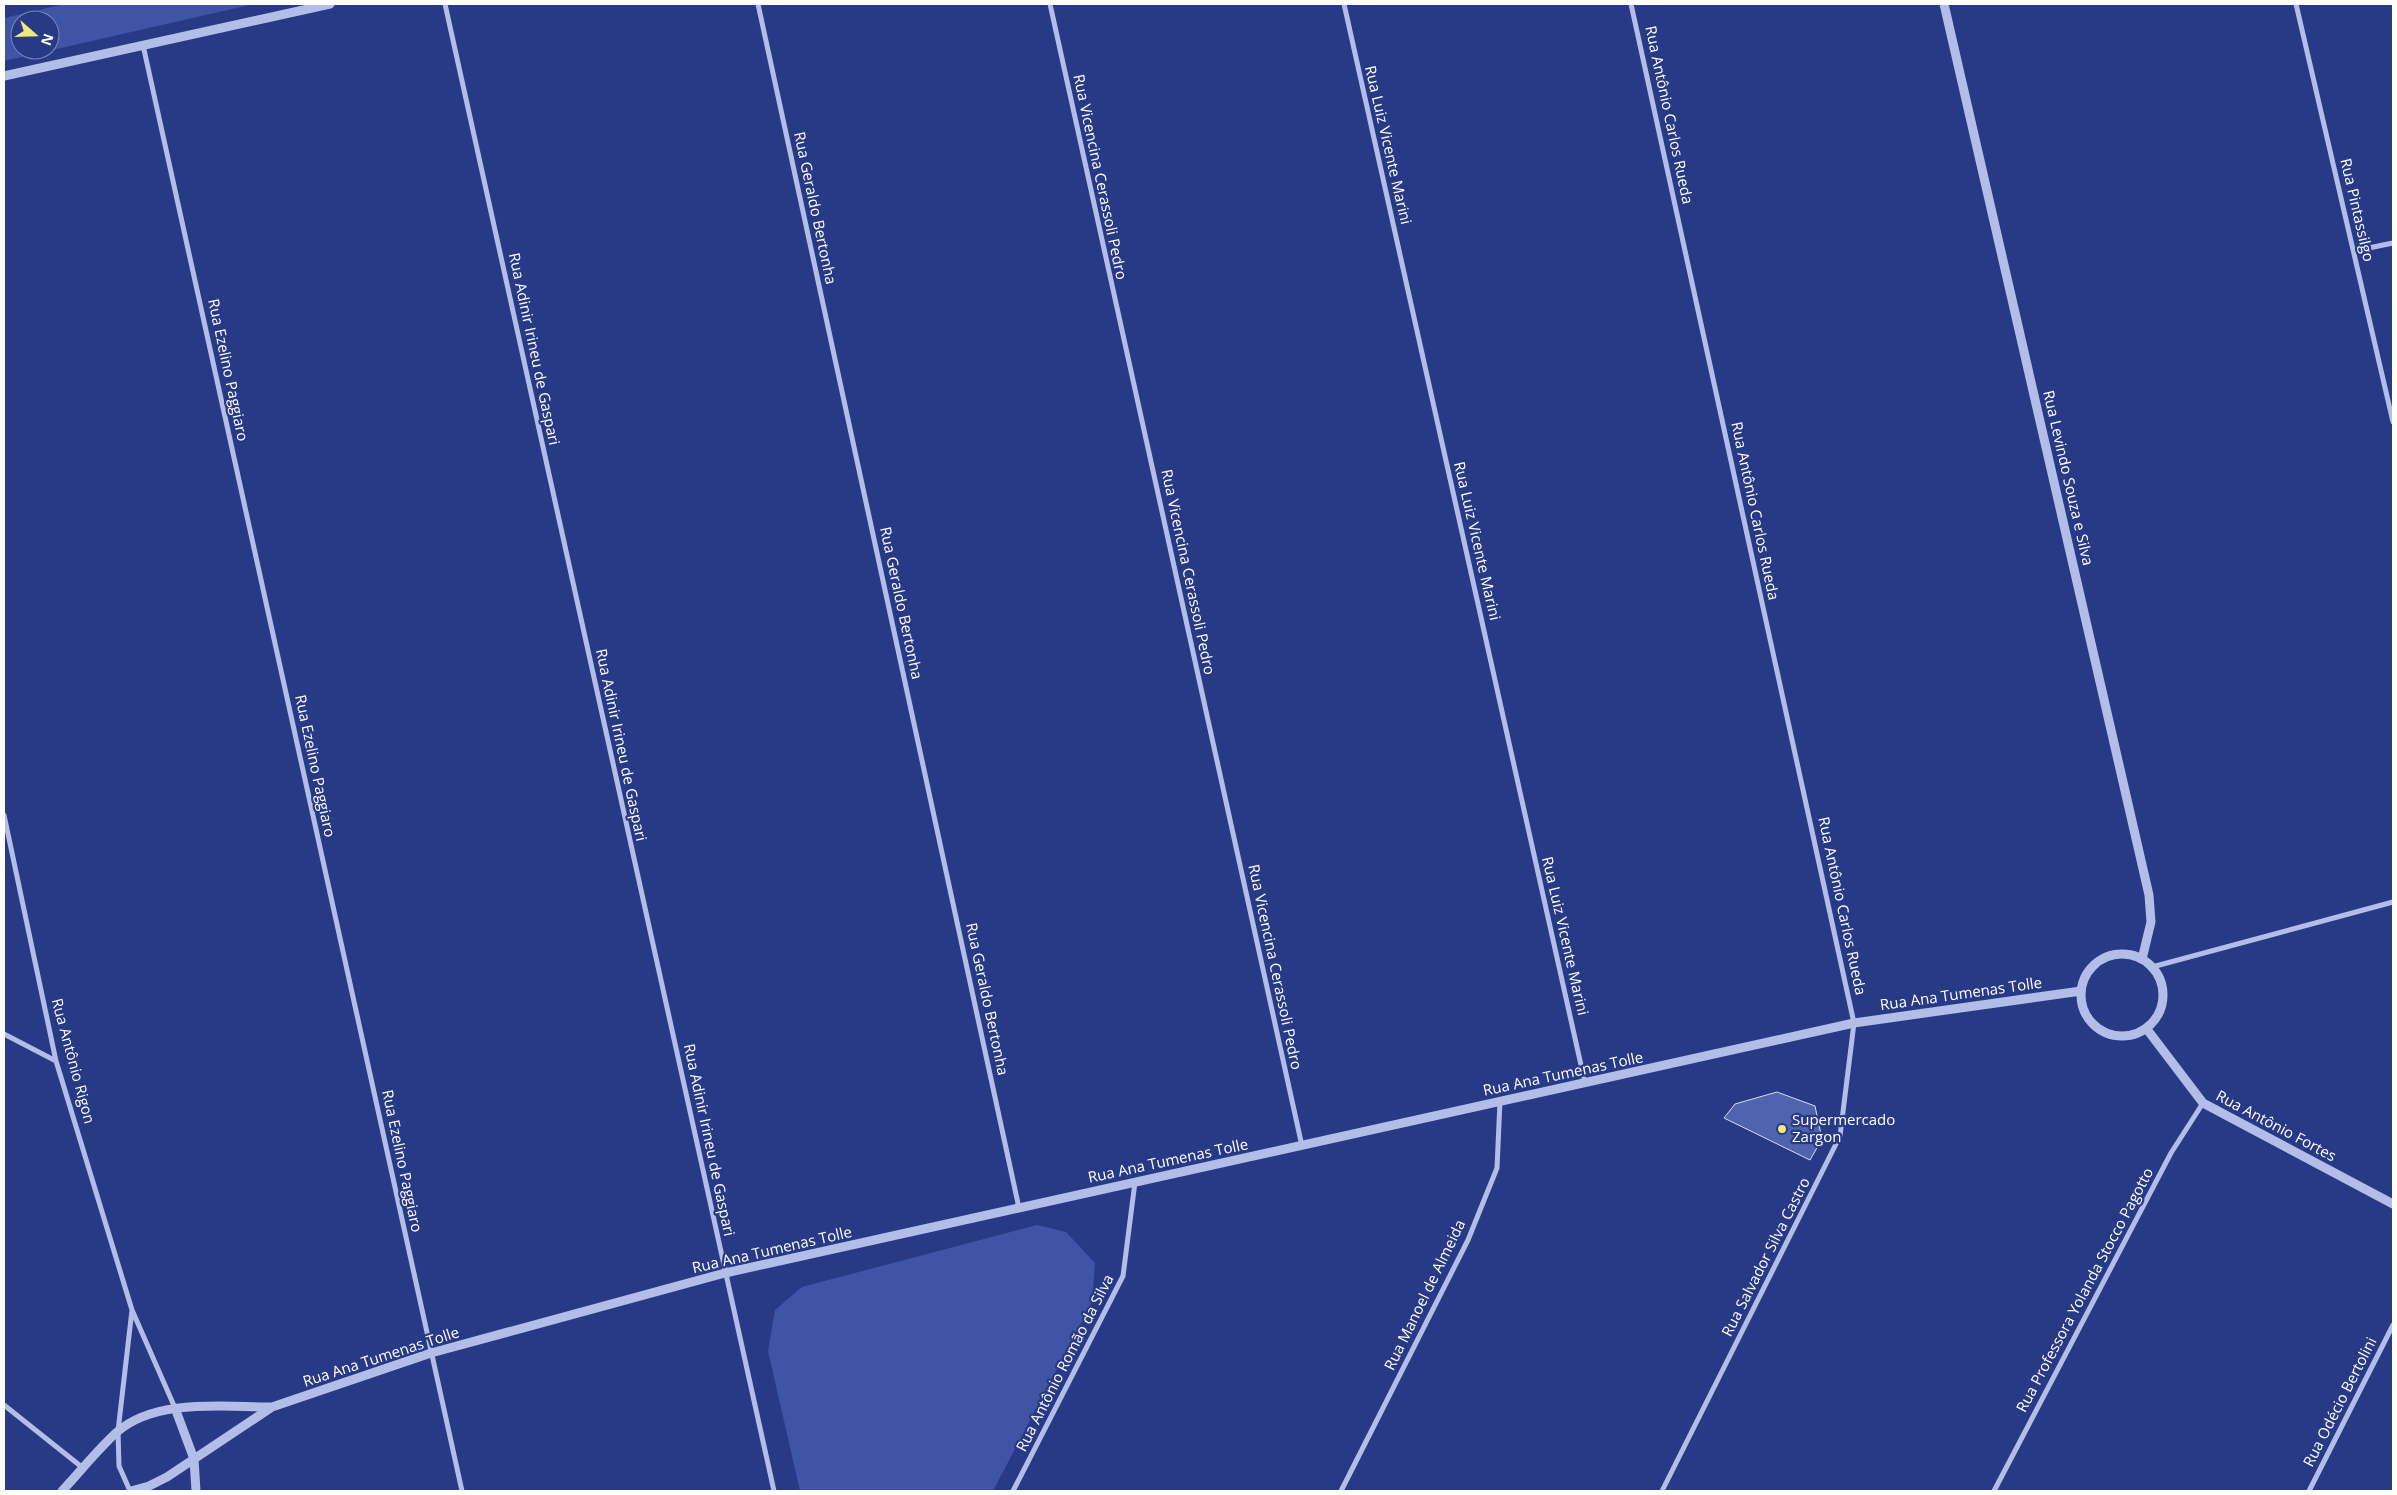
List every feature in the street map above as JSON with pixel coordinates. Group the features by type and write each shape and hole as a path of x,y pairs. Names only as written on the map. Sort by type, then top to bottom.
{"street":[{"path":"4,76 330,4"},
{"name":"Rua Adinir Irineu de Gaspari","path":"444,4 774,1491"},
{"name":"Rua Geraldo Bertonha","path":"758,4 1019,1208"},
{"name":"Rua Vicencina Cerassoli Pedro","path":"1050,4 1302,1146"},
{"name":"Rua Luiz Vicente Marini","path":"1344,4 1585,1083"},
{"name":"Rua Antônio Carlos Rueda","path":"1632,4 1854,1023"},
{"name":"Rua Levindo Souza e Silva","path":"1944,4 2149,895 2151,922 2142,959"},
{"name":"Rua Pintassilgo","path":"2296,4 2393,422"},
{"name":"Rua Ezelino Paggiaro","path":"143,45 462,1491"},
{"path":"2354,251 2393,243"},
{"name":"Rua Antônio Rigon","path":"4,815 56,1061 132,1310 175,1408 194,1459 196,1491"},
{"path":"2152,967 2393,902"},
{"path":"2116,954 2129,954 2142,959 2152,967 2159,978 2162,992 2161,1006 2156,1018 2146,1028 2134,1034 2121,1036 2107,1033 2096,1027 2087,1017 2081,1004 2084,978 2092,966 2103,958 2116,954"},
{"name":"Rua Ana Tumenas Tolle","path":"130,1491 161,1480 272,1407 431,1353 725,1273 1854,1023 2081,991"},
{"name":"Rua Salvador Silva Castro","path":"1662,1491 1840,1136 1854,1023"},
{"name":"Rua Antônio Fortes","path":"2146,1028 2203,1103 2393,1204"},
{"path":"4,1034 56,1061"},
{"name":"Rua Manoel de Almeida","path":"1341,1491 1468,1240 1496,1168 1500,1101"},
{"name":"Rua Professora Yolanda Stocco Pagotto","path":"1994,1491 2171,1153 2203,1103"},
{"name":"Rua Antônio Romão da Silva","path":"1013,1491 1124,1276 1135,1182"},
{"name":"Rua Antônio Rigon","path":"130,1491 119,1466 118,1432 132,1310"},
{"name":"Rua Odécio Bertolini","path":"2309,1491 2393,1325"},
{"path":"4,1405 84,1468"},
{"name":"Rua Ana Tumenas Tolle","path":"62,1491 118,1432 156,1411 175,1408 272,1407"}],"shaded area":[{"path":"65,4 254,4 60,48 60,10 39,10"},
{"path":"10,17 10,60 4,61 4,18"},
{"path":"1037,1225 1066,1232 1095,1263 1092,1302 993,1491 800,1491 768,1351 775,1310 802,1287"}],"building":[{"name":"Supermercado Zargon","path":"1777,1092 1815,1106 1822,1139 1810,1160 1724,1118 1735,1104"}],"place":[{"name":"Supermercado Zargon","path":"1782,1129"}]}
